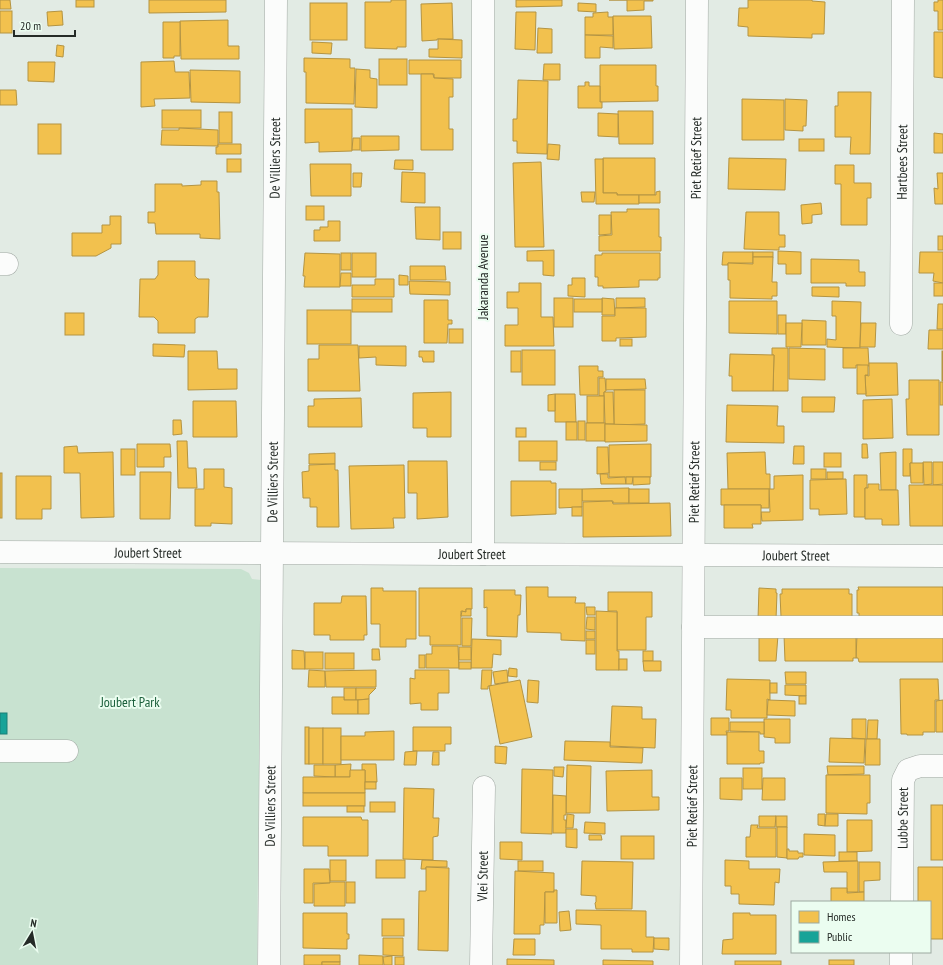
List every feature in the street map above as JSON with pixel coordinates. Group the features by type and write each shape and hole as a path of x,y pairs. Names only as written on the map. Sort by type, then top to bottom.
{"street":[{"name":"De Villiers Street","path":"269,965 276,0"},
{"name":"Jakaranda Avenue","path":"483,0 483,554"},
{"name":"Piet Retief Street","path":"691,965 697,0"},
{"name":"Hartbees Street","path":"901,324 904,0"},
{"name":"Joubert Street","path":"0,552 943,556"},
{"path":"693,627 943,627"},
{"path":"0,751 67,751"},
{"name":"Lubbe Street","path":"902,901 903,780 908,770 920,766 943,766"},
{"name":"Vlei Street","path":"481,965 484,787"},
{"path":"901,953 901,965"}],"green space":[{"name":"Joubert Park","path":"0,568 241,569 249,573 252,579 261,580 257,965 0,965"}],"building: Homes":[{"path":"0,0 10,0 11,9 0,9"},
{"path":"76,0 94,0 94,7 76,7"},
{"path":"149,0 226,0 226,12 149,13"},
{"path":"391,0 406,0 406,47 397,47 397,49 365,48 365,2 391,2"},
{"path":"516,0 562,0 562,6 516,7"},
{"path":"627,0 653,1 644,1 644,10 627,11"},
{"path":"748,0 812,0 825,2 824,34 812,34 812,38 748,36 748,27 738,26 739,8 748,8"},
{"path":"938,0 943,0 943,30 938,30 938,11 934,11 934,2 938,2"},
{"path":"310,3 347,3 347,40 310,40"},
{"path":"452,3 453,39 422,41 421,4"},
{"path":"578,3 596,4 596,12 578,11"},
{"path":"0,11 12,11 12,33 0,33"},
{"path":"62,11 63,25 48,26 47,12"},
{"path":"516,12 536,12 535,50 515,49"},
{"path":"608,12 608,17 613,17 613,35 585,35 585,17 593,17 593,13"},
{"path":"613,16 651,16 652,48 614,49"},
{"path":"228,20 228,46 239,46 239,59 181,59 180,21"},
{"path":"163,22 180,22 180,56 174,56 174,58 163,58"},
{"path":"538,28 552,29 552,53 537,53"},
{"path":"934,32 943,32 943,78 934,77"},
{"path":"585,35 613,36 613,48 600,47 600,58 585,58"},
{"path":"438,39 462,40 462,58 429,57 429,49 438,49"},
{"path":"312,42 332,43 331,54 312,53"},
{"path":"57,45 64,46 63,57 56,56"},
{"path":"304,58 350,59 350,68 355,68 354,104 306,103 306,72 304,72"},
{"path":"379,59 407,59 407,85 379,85"},
{"path":"409,60 461,60 461,78 434,78 434,74 409,74"},
{"path":"174,61 175,72 189,72 190,98 154,99 155,106 141,107 141,62"},
{"path":"28,62 55,62 54,82 28,81"},
{"path":"544,64 560,64 560,80 543,80"},
{"path":"600,65 656,65 658,101 600,102"},
{"path":"356,69 370,70 370,78 377,79 377,108 355,107"},
{"path":"190,70 240,71 240,103 191,102"},
{"path":"421,74 433,74 434,78 453,79 453,97 449,97 449,129 453,129 453,150 421,150"},
{"path":"518,80 548,81 547,154 517,153 517,141 513,141 513,119 517,119"},
{"path":"585,82 589,82 589,86 600,86 600,102 602,102 602,108 578,108 578,86 585,86"},
{"path":"0,90 16,90 17,105 0,105"},
{"path":"838,92 871,92 870,154 850,154 851,137 835,137 835,106 838,106"},
{"path":"742,99 784,100 784,140 742,140"},
{"path":"785,99 807,100 806,126 803,126 803,131 785,130"},
{"path":"305,109 352,109 352,151 319,152 319,142 305,143"},
{"path":"162,110 201,110 201,128 162,128"},
{"path":"618,111 653,111 653,144 619,144"},
{"path":"219,112 232,112 232,143 219,143"},
{"path":"598,113 618,114 618,137 598,136"},
{"path":"38,124 61,124 61,154 38,154"},
{"path":"179,128 218,130 218,146 161,145 162,130 179,130"},
{"path":"934,133 943,134 943,153 934,153"},
{"path":"361,136 399,136 399,150 361,151"},
{"path":"353,138 360,138 360,150 352,150"},
{"path":"799,139 824,139 824,151 799,151"},
{"path":"218,144 241,144 241,154 216,154 216,147 218,147"},
{"path":"548,144 560,145 559,160 547,159"},
{"path":"603,158 655,158 655,195 617,195 617,193 603,193"},
{"path":"729,158 786,159 785,190 728,189"},
{"path":"227,159 241,159 241,172 227,172"},
{"path":"595,159 603,159 603,193 617,193 617,195 639,195 639,204 596,204"},
{"path":"395,160 413,160 413,170 394,169"},
{"path":"541,162 544,247 515,247 513,163"},
{"path":"310,164 351,164 351,196 311,196"},
{"path":"835,165 854,165 854,183 871,183 871,198 867,198 867,225 841,225 841,184 835,184"},
{"path":"402,172 425,173 425,203 401,202"},
{"path":"353,173 362,173 361,187 353,187"},
{"path":"937,173 943,173 943,204 935,204 934,188 938,189"},
{"path":"201,181 217,181 217,192 219,192 220,239 200,238 200,234 156,234 155,223 148,223 148,212 155,212 155,184 182,184 182,186 201,185"},
{"path":"660,191 660,203 639,203 639,195 656,195 656,192"},
{"path":"581,192 595,192 594,202 582,202"},
{"path":"821,203 822,214 812,215 812,223 802,224 801,205"},
{"path":"306,206 324,206 324,220 306,220"},
{"path":"415,207 440,207 440,240 416,239"},
{"path":"627,209 659,209 659,237 661,237 661,251 599,251 599,236 612,235 611,212 627,212"},
{"path":"746,212 779,212 779,235 785,235 785,247 779,247 779,250 744,249"},
{"path":"599,215 611,215 611,234 599,235"},
{"path":"110,216 121,216 121,244 111,244 111,248 96,256 72,256 72,233 102,233 102,225 110,225"},
{"path":"328,221 340,221 340,241 314,241 314,230 320,230 320,227 328,227"},
{"path":"443,232 461,232 461,249 443,249"},
{"path":"938,236 943,236 943,250 938,250"},
{"path":"554,250 554,276 543,275 543,261 527,261 527,251"},
{"path":"778,251 801,252 801,274 786,274 786,264 778,264"},
{"path":"723,252 753,252 753,263 728,263 728,265 722,265"},
{"path":"753,252 773,252 773,257 753,257"},
{"path":"920,252 943,252 943,283 933,281 934,273 919,273"},
{"path":"305,253 340,254 340,287 304,287 305,276 303,276"},
{"path":"341,253 351,253 351,270 341,270"},
{"path":"352,253 376,253 376,277 352,277"},
{"path":"602,253 660,253 660,278 658,278 658,280 639,280 639,287 603,288 603,286 598,286 598,277 595,277 595,255 602,255"},
{"path":"753,257 773,257 772,282 777,282 777,296 772,296 772,299 730,298 728,263 753,264"},
{"path":"811,259 859,260 859,272 865,272 865,286 846,286 846,283 811,283"},
{"path":"158,261 195,261 195,276 198,279 209,279 208,317 198,317 195,319 195,333 158,333 158,321 154,317 139,317 140,279 155,279 158,275"},
{"path":"410,266 445,266 446,280 410,280"},
{"path":"341,273 351,273 351,286 340,286"},
{"path":"399,275 408,276 408,285 399,285"},
{"path":"572,278 585,278 585,297 568,296 568,285 572,285"},
{"path":"375,279 394,279 394,297 352,297 352,285 375,285"},
{"path":"409,281 450,282 450,295 410,294"},
{"path":"519,283 541,283 541,317 553,317 554,346 505,346 505,325 518,325 518,308 507,308 507,292 519,292"},
{"path":"934,283 943,283 943,296 934,296"},
{"path":"812,287 839,287 839,297 812,296"},
{"path":"554,298 573,298 573,327 554,327"},
{"path":"602,298 614,299 615,315 602,315"},
{"path":"616,298 645,298 645,307 616,308"},
{"path":"352,299 392,299 392,312 352,312"},
{"path":"574,299 602,299 602,312 574,312"},
{"path":"424,300 448,300 448,320 452,320 452,324 448,324 447,343 424,343"},
{"path":"729,301 777,301 777,334 729,333"},
{"path":"832,301 861,302 860,348 827,347 827,339 836,340 836,316 832,316"},
{"path":"938,304 943,304 943,329 937,329"},
{"path":"615,308 646,308 646,337 616,338 616,341 602,341 602,316 615,316"},
{"path":"307,310 351,310 351,344 307,344"},
{"path":"65,313 84,313 84,335 65,335"},
{"path":"778,315 786,315 786,334 778,334"},
{"path":"802,320 826,321 826,345 802,345"},
{"path":"786,323 802,323 801,347 786,347"},
{"path":"861,323 876,323 875,347 860,347"},
{"path":"449,329 463,329 463,343 449,343"},
{"path":"929,330 943,330 943,349 928,349"},
{"path":"620,339 632,339 632,346 620,346"},
{"path":"153,344 185,345 184,357 153,356"},
{"path":"319,345 358,345 360,391 308,391 308,359 319,359"},
{"path":"359,346 406,346 406,366 376,365 376,357 359,358"},
{"path":"772,348 788,348 788,391 773,391 774,355 772,355"},
{"path":"789,348 825,349 825,380 789,379"},
{"path":"843,348 868,348 869,366 856,365 856,368 843,368"},
{"path":"522,350 555,350 555,385 522,385"},
{"path":"188,351 217,351 218,369 237,369 237,389 188,390"},
{"path":"419,351 434,351 434,362 423,362 422,357 419,357"},
{"path":"511,351 521,351 521,372 511,372"},
{"path":"943,351 943,381 942,381"},
{"path":"730,354 774,355 773,391 732,391 732,376 729,376"},
{"path":"869,363 897,363 898,395 866,396 865,375 869,376"},
{"path":"857,365 868,365 868,375 865,375 866,394 857,394"},
{"path":"579,366 598,366 598,371 603,371 603,377 598,377 598,395 580,395"},
{"path":"599,378 605,378 606,391 604,392 604,396 599,396"},
{"path":"606,379 645,379 646,389 606,390"},
{"path":"909,380 939,380 939,435 907,435 906,399 909,399"},
{"path":"940,382 943,382 943,405 940,405"},
{"path":"614,390 645,390 645,424 614,425"},
{"path":"451,392 451,437 427,437 427,428 413,428 413,393"},
{"path":"604,392 613,392 614,424 605,424"},
{"path":"555,394 575,394 576,422 555,422"},
{"path":"555,394 555,411 548,411 548,395"},
{"path":"587,396 604,396 604,423 587,423"},
{"path":"802,397 835,397 834,412 802,412"},
{"path":"361,398 362,427 308,427 308,406 314,406 314,399"},
{"path":"892,399 893,438 863,439 863,400"},
{"path":"193,401 236,401 237,437 193,437"},
{"path":"727,405 778,406 777,426 784,426 784,443 726,442"},
{"path":"173,420 181,420 182,434 173,435"},
{"path":"578,421 585,421 585,440 578,440"},
{"path":"566,422 577,422 577,440 566,440"},
{"path":"586,423 605,423 605,441 586,441"},
{"path":"605,424 647,425 647,441 605,442"},
{"path":"516,428 526,428 526,437 516,437"},
{"path":"177,441 187,441 188,468 196,468 197,488 178,488"},
{"path":"519,441 557,441 557,461 519,461"},
{"path":"137,444 170,444 171,457 164,457 164,467 137,467"},
{"path":"651,444 651,477 609,477 609,445"},
{"path":"862,444 867,444 868,458 862,458"},
{"path":"77,446 78,453 113,452 114,517 81,518 80,473 64,473 64,447"},
{"path":"794,446 804,446 804,464 793,464"},
{"path":"597,447 608,447 609,473 597,474"},
{"path":"121,449 135,449 135,475 121,475"},
{"path":"903,449 912,449 910,476 903,476"},
{"path":"765,452 766,474 770,474 770,489 728,489 727,453"},
{"path":"896,452 896,490 881,490 880,453"},
{"path":"335,453 335,464 309,464 309,454"},
{"path":"824,453 841,453 841,467 824,467"},
{"path":"408,461 447,461 448,517 417,519 417,493 408,493"},
{"path":"540,462 556,462 556,470 540,470"},
{"path":"923,462 932,462 932,484 924,485"},
{"path":"933,462 943,462 943,484 933,485"},
{"path":"910,463 923,463 923,483 911,483"},
{"path":"335,464 335,470 338,470 339,527 317,527 317,507 310,507 310,498 303,498 302,472 309,471 309,465"},
{"path":"404,465 405,518 393,518 394,528 351,529 349,466"},
{"path":"204,469 224,469 224,487 232,488 232,524 211,523 211,526 195,526 195,489 204,489"},
{"path":"811,469 826,469 826,479 811,479"},
{"path":"140,472 171,472 170,519 140,519"},
{"path":"827,472 843,472 843,479 827,479"},
{"path":"0,473 2,473 2,518 0,518"},
{"path":"600,474 608,474 608,478 625,477 626,484 601,484"},
{"path":"803,475 803,520 762,521 761,512 770,512 769,489 774,489 774,476"},
{"path":"854,475 867,475 867,488 865,488 865,517 854,517"},
{"path":"16,476 51,476 51,509 42,509 42,519 16,519"},
{"path":"626,477 633,477 632,484 626,484"},
{"path":"633,477 650,477 650,484 633,485"},
{"path":"846,479 847,514 819,515 819,509 810,509 810,480"},
{"path":"511,481 551,481 551,483 556,483 556,514 511,516"},
{"path":"868,484 879,484 879,490 898,490 899,525 882,525 882,519 865,519 865,488 868,488"},
{"path":"909,485 943,485 943,526 910,526"},
{"path":"629,488 629,503 613,503 613,501 582,501 582,489"},
{"path":"559,489 582,489 582,507 559,508"},
{"path":"629,489 649,489 649,503 629,503"},
{"path":"721,489 769,489 769,508 761,508 761,505 721,505"},
{"path":"612,501 613,504 670,503 671,536 583,537 583,502"},
{"path":"724,505 761,505 761,524 752,524 753,528 724,528"},
{"path":"572,507 582,507 582,516 572,516"},
{"path":"526,587 548,587 548,597 576,597 575,603 585,603 585,641 561,640 561,633 527,632"},
{"path":"858,587 943,587 943,617 859,617 859,613 857,613"},
{"path":"371,588 383,588 383,591 416,591 416,639 406,639 406,647 380,647 380,624 371,624"},
{"path":"419,588 472,588 472,609 466,609 466,612 461,611 461,645 430,645 430,636 419,636"},
{"path":"759,588 776,589 776,619 758,619"},
{"path":"782,589 849,589 849,594 852,594 852,617 781,617 780,594 782,594"},
{"path":"484,590 515,590 515,595 521,595 517,637 487,636 487,607 484,608"},
{"path":"608,592 652,592 652,617 646,617 646,650 617,650 617,611 608,611"},
{"path":"342,596 366,596 367,635 364,635 364,640 330,640 330,635 314,635 314,603 341,603"},
{"path":"586,607 595,607 595,615 587,615"},
{"path":"466,609 471,609 471,616 461,616 462,611 466,612"},
{"path":"596,611 617,612 617,651 619,651 619,670 596,670"},
{"path":"587,617 595,617 595,630 586,629"},
{"path":"462,618 472,618 471,646 462,646"},
{"path":"759,630 778,635 776,661 759,661"},
{"path":"586,631 595,631 595,639 586,639"},
{"path":"943,631 943,662 859,662 858,658 856,658 857,635"},
{"path":"784,635 856,635 856,658 853,658 853,661 785,661"},
{"path":"472,639 501,640 501,655 493,654 492,668 471,668"},
{"path":"586,640 595,640 595,654 586,654"},
{"path":"432,646 458,646 459,668 426,668 426,654 432,654"},
{"path":"459,647 471,647 471,660 459,660"},
{"path":"372,649 379,649 380,660 372,660"},
{"path":"292,650 304,651 305,669 292,669"},
{"path":"643,651 653,651 653,661 643,661"},
{"path":"305,652 323,652 323,669 305,669"},
{"path":"325,653 354,653 354,669 325,669"},
{"path":"419,655 425,655 425,668 419,668"},
{"path":"619,659 627,659 627,670 619,670"},
{"path":"643,661 661,661 661,671 644,671"},
{"path":"459,662 471,662 471,669 459,669"},
{"path":"509,668 517,669 517,677 508,676"},
{"path":"309,670 325,671 325,687 308,687"},
{"path":"376,670 376,687 326,687 325,671"},
{"path":"415,670 449,670 449,693 438,693 438,710 421,710 421,703 410,704 410,678 415,679"},
{"path":"482,670 492,670 491,686 488,686 488,689 481,689"},
{"path":"507,670 508,682 495,684 493,672"},
{"path":"785,672 806,672 806,684 786,684"},
{"path":"727,679 770,680 770,700 767,699 767,718 731,718 731,710 726,710"},
{"path":"900,679 938,679 939,700 935,700 935,732 923,732 923,735 901,734"},
{"path":"520,680 532,737 500,744 489,686"},
{"path":"528,680 539,681 538,703 527,702"},
{"path":"770,683 777,683 777,693 770,693"},
{"path":"785,685 806,685 806,696 785,695"},
{"path":"344,688 356,688 356,700 344,700"},
{"path":"356,688 376,688 369,695 369,699 356,700"},
{"path":"799,696 806,696 806,704 799,704"},
{"path":"332,697 344,697 344,700 358,700 358,714 332,714"},
{"path":"369,699 369,714 358,714 358,700"},
{"path":"768,700 795,701 795,716 767,715"},
{"path":"943,700 943,732 936,732 936,701"},
{"path":"612,706 642,707 642,719 656,719 655,748 610,746"},
{"path":"711,718 729,718 729,731 726,731 727,735 711,735"},
{"path":"764,719 790,719 790,743 775,743 775,738 764,737"},
{"path":"852,719 866,719 866,739 852,738"},
{"path":"868,720 878,720 877,739 867,739"},
{"path":"730,722 764,722 764,734 760,734 760,732 730,731"},
{"path":"305,727 309,727 309,764 305,764"},
{"path":"413,727 451,727 451,744 445,744 445,751 413,751"},
{"path":"309,728 323,728 323,764 309,764"},
{"path":"323,728 341,728 341,764 323,764"},
{"path":"394,731 394,760 341,760 341,736 365,736 365,732"},
{"path":"727,732 759,732 759,751 764,751 764,763 727,764"},
{"path":"830,738 865,739 864,763 829,762"},
{"path":"866,739 880,739 880,765 865,765"},
{"path":"565,741 610,742 610,747 643,748 642,763 564,760"},
{"path":"495,746 507,747 506,764 495,763"},
{"path":"417,751 416,765 404,765 405,752"},
{"path":"433,752 439,752 439,765 432,765"},
{"path":"351,764 350,777 335,777 335,765"},
{"path":"362,764 376,764 377,782 365,782 365,770 362,770"},
{"path":"314,765 335,765 335,777 314,776"},
{"path":"567,765 591,766 590,813 566,813"},
{"path":"827,766 864,766 864,774 828,775"},
{"path":"554,767 564,767 563,777 554,776"},
{"path":"743,768 762,768 762,789 743,789"},
{"path":"522,769 553,770 552,834 521,833"},
{"path":"350,770 365,770 365,793 303,793 303,777 350,777"},
{"path":"652,770 652,797 659,797 659,810 607,811 606,771"},
{"path":"826,775 870,775 870,803 867,803 867,814 826,813"},
{"path":"720,778 742,778 742,800 720,799"},
{"path":"763,778 785,778 785,800 762,800"},
{"path":"365,782 376,782 376,789 365,789"},
{"path":"404,788 434,789 433,818 439,818 438,836 433,837 433,860 403,859"},
{"path":"303,793 365,793 365,806 303,806"},
{"path":"553,795 566,796 566,815 564,815 564,820 566,820 566,833 553,833"},
{"path":"370,802 395,802 395,812 370,812"},
{"path":"931,805 943,805 943,860 931,860"},
{"path":"347,806 364,806 364,812 347,812"},
{"path":"567,814 574,815 573,828 566,828"},
{"path":"818,814 825,814 825,826 818,825"},
{"path":"826,814 838,814 838,826 825,826"},
{"path":"759,816 776,816 775,827 759,827"},
{"path":"776,816 787,816 787,827 776,827"},
{"path":"303,817 361,817 362,820 368,820 368,856 328,856 328,846 303,846"},
{"path":"847,820 872,820 872,851 847,852"},
{"path":"585,822 605,823 605,834 584,833"},
{"path":"751,825 758,825 757,828 776,828 776,857 746,857 746,837 750,837"},
{"path":"777,827 787,827 787,858 777,857"},
{"path":"566,829 577,829 577,848 566,847"},
{"path":"804,834 835,835 835,856 804,855"},
{"path":"589,835 601,835 602,840 589,840"},
{"path":"621,836 654,836 654,859 621,859"},
{"path":"500,842 522,842 522,860 500,859"},
{"path":"787,849 789,849 789,851 798,851 798,853 803,853 803,857 799,857 798,859 787,859"},
{"path":"839,852 857,852 857,861 839,861"},
{"path":"330,860 346,860 346,881 330,881"},
{"path":"376,860 405,860 405,878 376,878"},
{"path":"422,860 447,861 447,867 426,867 426,869 421,869"},
{"path":"725,860 749,861 749,869 780,869 779,883 775,882 774,905 739,904 739,894 731,894 731,886 725,886"},
{"path":"518,861 543,861 543,871 518,871"},
{"path":"582,861 633,862 632,909 596,909 596,896 581,895"},
{"path":"858,861 858,892 847,892 847,872 824,872 823,862"},
{"path":"859,862 880,862 880,880 864,881 864,892 859,892"},
{"path":"426,867 449,868 448,951 418,950 419,891 426,891"},
{"path":"918,867 943,867 943,939 931,939 931,901 918,901"},
{"path":"304,869 329,869 330,883 313,883 313,903 304,903"},
{"path":"515,871 554,873 554,892 545,892 544,925 540,925 540,934 514,934"},
{"path":"345,882 345,906 314,906 314,884"},
{"path":"346,882 355,882 355,903 346,903"},
{"path":"831,888 847,888 847,893 864,892 864,901 831,901"},
{"path":"554,890 557,890 557,923 545,923 545,892 554,892"},
{"path":"576,910 646,911 646,937 654,937 653,952 632,952 632,949 601,949 601,925 576,924"},
{"path":"569,911 571,930 560,931 559,912"},
{"path":"303,913 347,913 347,934 349,934 349,939 347,939 347,949 303,948"},
{"path":"733,913 750,913 750,915 776,915 776,954 722,954 723,940 733,939"},
{"path":"382,919 404,919 404,936 382,936"},
{"path":"383,938 403,938 403,956 383,955"},
{"path":"654,938 669,938 669,950 654,949"},
{"path":"514,939 535,939 535,955 513,955"},
{"path":"304,955 340,955 340,962 322,962 322,965 304,965"},
{"path":"359,955 383,956 383,965 359,965"},
{"path":"392,956 392,965 384,965 383,957"},
{"path":"395,957 404,957 404,965 395,965"},
{"path":"507,959 554,960 554,965 507,965"},
{"path":"603,960 653,961 653,965 603,965"},
{"path":"829,960 854,960 854,965 829,965"},
{"path":"735,961 781,961 781,965 735,965"},
{"path":"322,962 340,962 340,965 322,965"}],"building: Public":[{"path":"0,713 7,713 7,734 0,734"}]}
